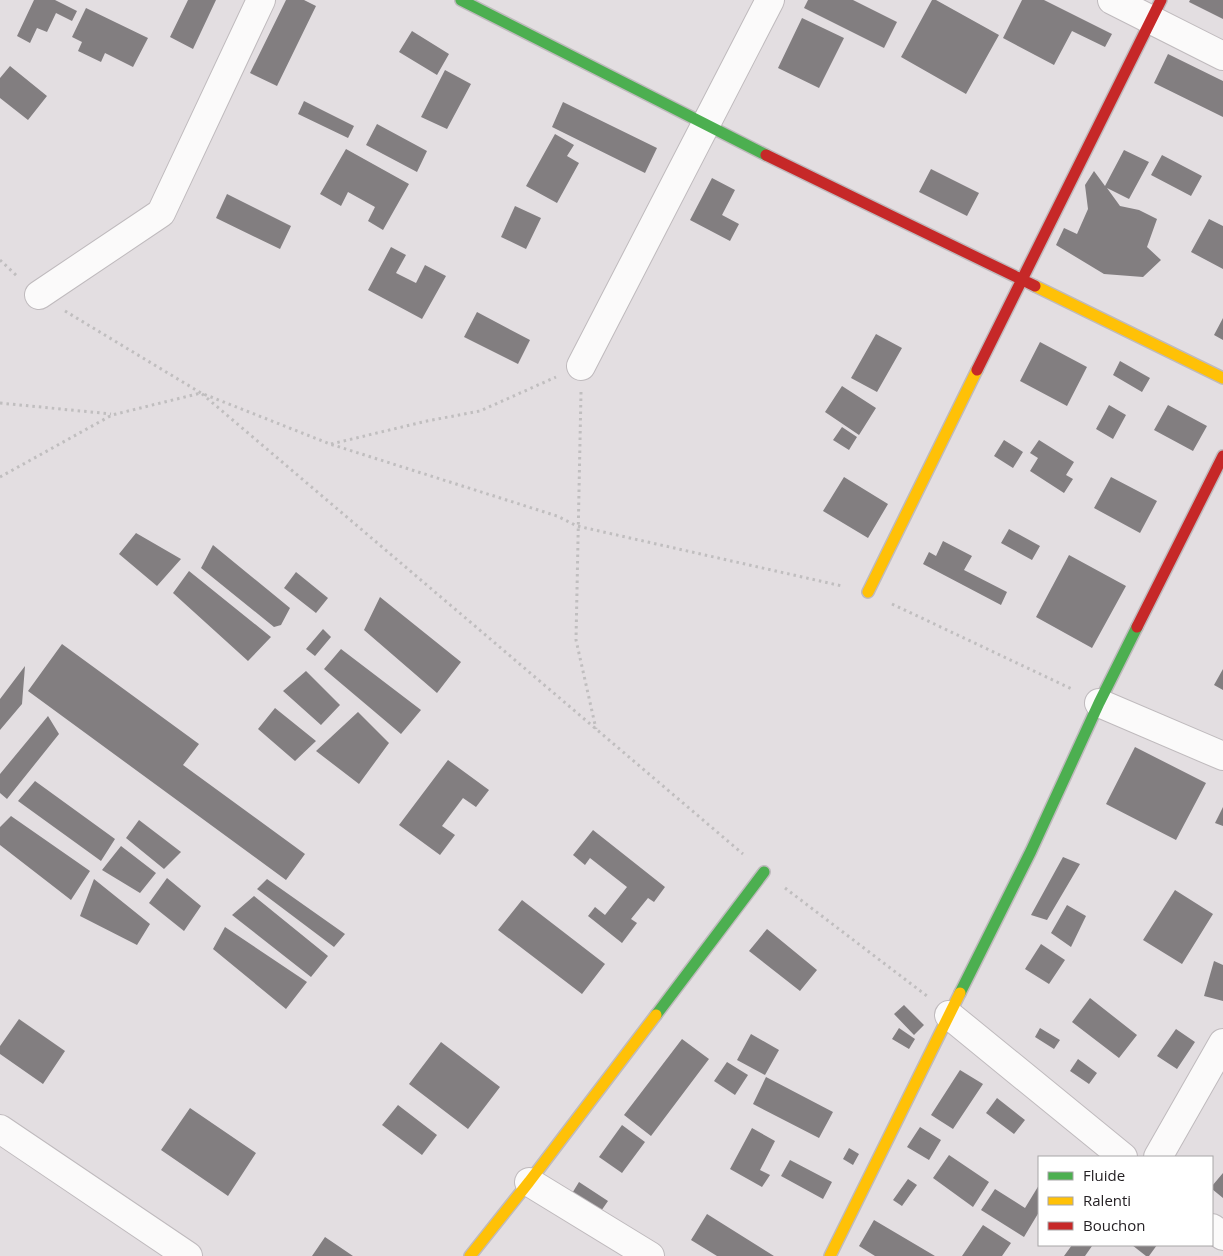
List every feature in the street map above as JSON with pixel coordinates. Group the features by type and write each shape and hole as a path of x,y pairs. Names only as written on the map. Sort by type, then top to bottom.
{"street":[{"path":"39,295 162,213 261,0"},
{"path":"461,0 706,126 1223,378"},
{"path":"581,366 770,0"},
{"path":"1112,0 1156,10 1223,56"},
{"path":"868,592 1021,279 1156,10"},
{"path":"830,1256 1031,852 1099,702 1223,456"},
{"path":"1099,702 1223,756"},
{"path":"470,1256 529,1182 764,872"},
{"path":"949,1014 1122,1156"},
{"path":"1159,1156 1223,1043"},
{"path":"0,1129 188,1256"},
{"path":"529,1182 650,1256"}],"path":[{"path":"0,260 39,295 201,393 764,872 949,1014"},
{"path":"330,444 427,421 480,411 581,366 576,640 597,729"},
{"path":"0,477 112,414 201,393 330,444 557,516 577,526 868,592 1099,702"},
{"path":"0,403 112,414"}],"building":[{"path":"34,0 55,0 77,11 72,21 56,13 47,32 37,28 30,43 17,36"},
{"path":"188,0 216,0 193,49 170,37"},
{"path":"286,0 304,0 316,6 277,86 250,73"},
{"path":"808,0 853,0 897,22 884,48 804,8"},
{"path":"932,0 936,0 999,35 966,94 901,57"},
{"path":"1022,0 1044,0 1112,34 1105,47 1072,31 1054,65 1003,38"},
{"path":"1190,0 1223,0 1223,19 1189,2"},
{"path":"86,8 148,38 133,67 105,53 101,62 78,51 82,42 72,37"},
{"path":"802,18 844,38 819,88 778,68"},
{"path":"412,31 449,54 437,75 399,52"},
{"path":"1168,54 1223,81 1223,117 1154,83"},
{"path":"10,66 47,96 28,120 0,98 0,78"},
{"path":"445,70 471,84 447,129 421,117"},
{"path":"304,101 354,126 348,138 298,114"},
{"path":"563,102 657,148 645,173 552,127"},
{"path":"377,124 427,151 417,172 366,145"},
{"path":"555,134 574,145 567,156 579,163 557,203 526,186"},
{"path":"346,149 409,184 383,230 368,221 375,207 348,192 341,206 320,194"},
{"path":"1124,150 1149,162 1129,199 1107,188 1120,206 1139,210 1157,219 1147,247 1161,260 1143,277 1104,274 1056,245 1064,228 1077,234 1088,209 1085,185 1094,171 1105,186"},
{"path":"1162,155 1202,176 1191,196 1151,175"},
{"path":"931,169 979,193 967,216 919,192"},
{"path":"712,178 735,190 722,215 739,224 730,241 690,220"},
{"path":"227,194 291,226 280,249 216,218"},
{"path":"515,206 541,218 526,249 501,237"},
{"path":"1209,219 1223,226 1223,269 1191,252"},
{"path":"391,247 406,255 396,273 416,283 425,265 446,276 422,319 368,290"},
{"path":"477,312 530,340 518,364 464,337"},
{"path":"1223,318 1223,340 1214,335"},
{"path":"876,334 902,348 877,392 851,378"},
{"path":"1040,342 1087,367 1067,406 1020,381"},
{"path":"1120,361 1150,378 1142,392 1113,375"},
{"path":"842,386 876,408 859,435 825,412"},
{"path":"1109,405 1126,415 1113,439 1096,429"},
{"path":"1168,405 1207,426 1193,451 1154,430"},
{"path":"842,427 857,437 849,450 833,440"},
{"path":"1004,440 1023,452 1013,468 994,456"},
{"path":"1039,440 1074,462 1066,475 1073,479 1064,493 1030,471 1038,458 1030,453"},
{"path":"844,477 888,504 868,538 823,511"},
{"path":"1111,477 1157,501 1140,533 1094,508"},
{"path":"1009,529 1040,546 1032,560 1001,543"},
{"path":"136,533 181,559 157,586 119,554"},
{"path":"943,541 972,556 964,570 1007,592 1001,605 923,564 929,552 936,556"},
{"path":"213,545 290,608 281,625 274,627 201,568"},
{"path":"1069,555 1126,586 1092,648 1036,617"},
{"path":"189,571 271,637 248,661 173,593"},
{"path":"296,572 328,598 316,613 284,588"},
{"path":"380,597 461,662 437,693 364,630"},
{"path":"323,629 331,637 315,656 306,649"},
{"path":"62,644 199,744 183,765 305,854 286,880 28,691"},
{"path":"341,649 421,710 401,734 324,669"},
{"path":"25,666 22,704 0,730 0,699"},
{"path":"1223,669 1223,690 1214,685"},
{"path":"306,671 340,705 321,725 283,691"},
{"path":"275,708 316,741 295,761 258,729"},
{"path":"358,712 389,743 359,784 316,751"},
{"path":"48,716 59,734 7,799 0,793 0,774"},
{"path":"1135,747 1206,783 1176,840 1106,804"},
{"path":"448,760 489,790 476,807 463,798 442,826 455,835 440,855 399,825"},
{"path":"35,781 115,839 101,861 18,801"},
{"path":"1223,807 1223,826 1215,823"},
{"path":"11,816 90,871 71,900 0,845 0,827"},
{"path":"139,820 181,852 164,869 126,838"},
{"path":"593,830 665,887 654,902 648,898 631,919 637,923 622,943 588,916 595,907 605,915 627,887 590,858 585,865 573,855"},
{"path":"121,846 156,873 140,893 102,870"},
{"path":"1063,857 1080,864 1047,920 1031,915"},
{"path":"167,878 201,906 184,931 149,903"},
{"path":"94,879 150,924 137,945 80,916"},
{"path":"267,879 345,934 334,947 257,889"},
{"path":"1175,890 1213,914 1182,964 1143,940"},
{"path":"254,896 328,956 311,977 232,915"},
{"path":"522,900 605,964 582,994 498,930"},
{"path":"1067,905 1086,916 1071,947 1051,933"},
{"path":"225,927 307,982 286,1009 213,949"},
{"path":"767,929 817,970 800,991 749,951"},
{"path":"1041,944 1065,960 1049,984 1025,969"},
{"path":"1214,961 1223,965 1223,1001 1204,996"},
{"path":"1090,998 1137,1035 1119,1058 1072,1022"},
{"path":"904,1005 924,1025 914,1035 894,1014"},
{"path":"19,1019 65,1051 43,1084 0,1054 0,1046"},
{"path":"899,1028 915,1039 909,1049 892,1039"},
{"path":"1040,1028 1060,1040 1054,1049 1035,1037"},
{"path":"1176,1029 1195,1042 1177,1069 1157,1056"},
{"path":"751,1034 779,1050 765,1075 737,1060"},
{"path":"682,1039 709,1059 651,1136 624,1115"},
{"path":"441,1042 500,1087 468,1129 409,1084"},
{"path":"1078,1059 1097,1073 1089,1084 1070,1071"},
{"path":"727,1062 748,1075 735,1095 714,1081"},
{"path":"960,1070 983,1084 953,1129 931,1115"},
{"path":"766,1077 833,1112 819,1138 753,1104"},
{"path":"997,1098 1025,1120 1014,1134 986,1113"},
{"path":"398,1105 437,1135 422,1155 382,1125"},
{"path":"190,1108 256,1153 228,1196 161,1150"},
{"path":"622,1125 645,1142 622,1173 599,1157"},
{"path":"920,1127 941,1140 929,1160 907,1147"},
{"path":"752,1128 775,1141 760,1170 770,1175 762,1187 730,1169"},
{"path":"849,1148 859,1154 853,1165 843,1159"},
{"path":"949,1155 989,1182 973,1207 933,1178"},
{"path":"790,1160 832,1182 823,1199 781,1176"},
{"path":"1223,1173 1223,1198 1213,1190 1213,1185"},
{"path":"908,1179 917,1185 902,1206 893,1200"},
{"path":"579,1182 608,1201 599,1214 571,1195"},
{"path":"1038,1187 1038,1214 1024,1237 981,1210 995,1189 1025,1208"},
{"path":"707,1214 774,1256 717,1256 691,1240"},
{"path":"874,1220 935,1256 875,1256 859,1246"},
{"path":"983,1225 1011,1243 1002,1256 962,1256"},
{"path":"325,1237 353,1256 312,1256"},
{"path":"1071,1246 1092,1246 1085,1256 1064,1256"},
{"path":"1133,1246 1156,1246 1149,1256 1146,1256"}],"traffic: fast":[{"path":"461,0 766,155"},
{"path":"960,993 1031,851 1099,703 1137,627"},
{"path":"656,1015 764,872"}],"traffic: slow":[{"path":"1035,286 1223,378"},
{"path":"868,592 977,370"},
{"path":"830,1256 960,993"},
{"path":"470,1256 656,1015"}],"traffic: jam":[{"path":"977,370 1161,0"},
{"path":"766,155 1035,286"},
{"path":"1137,627 1223,456"}]}
